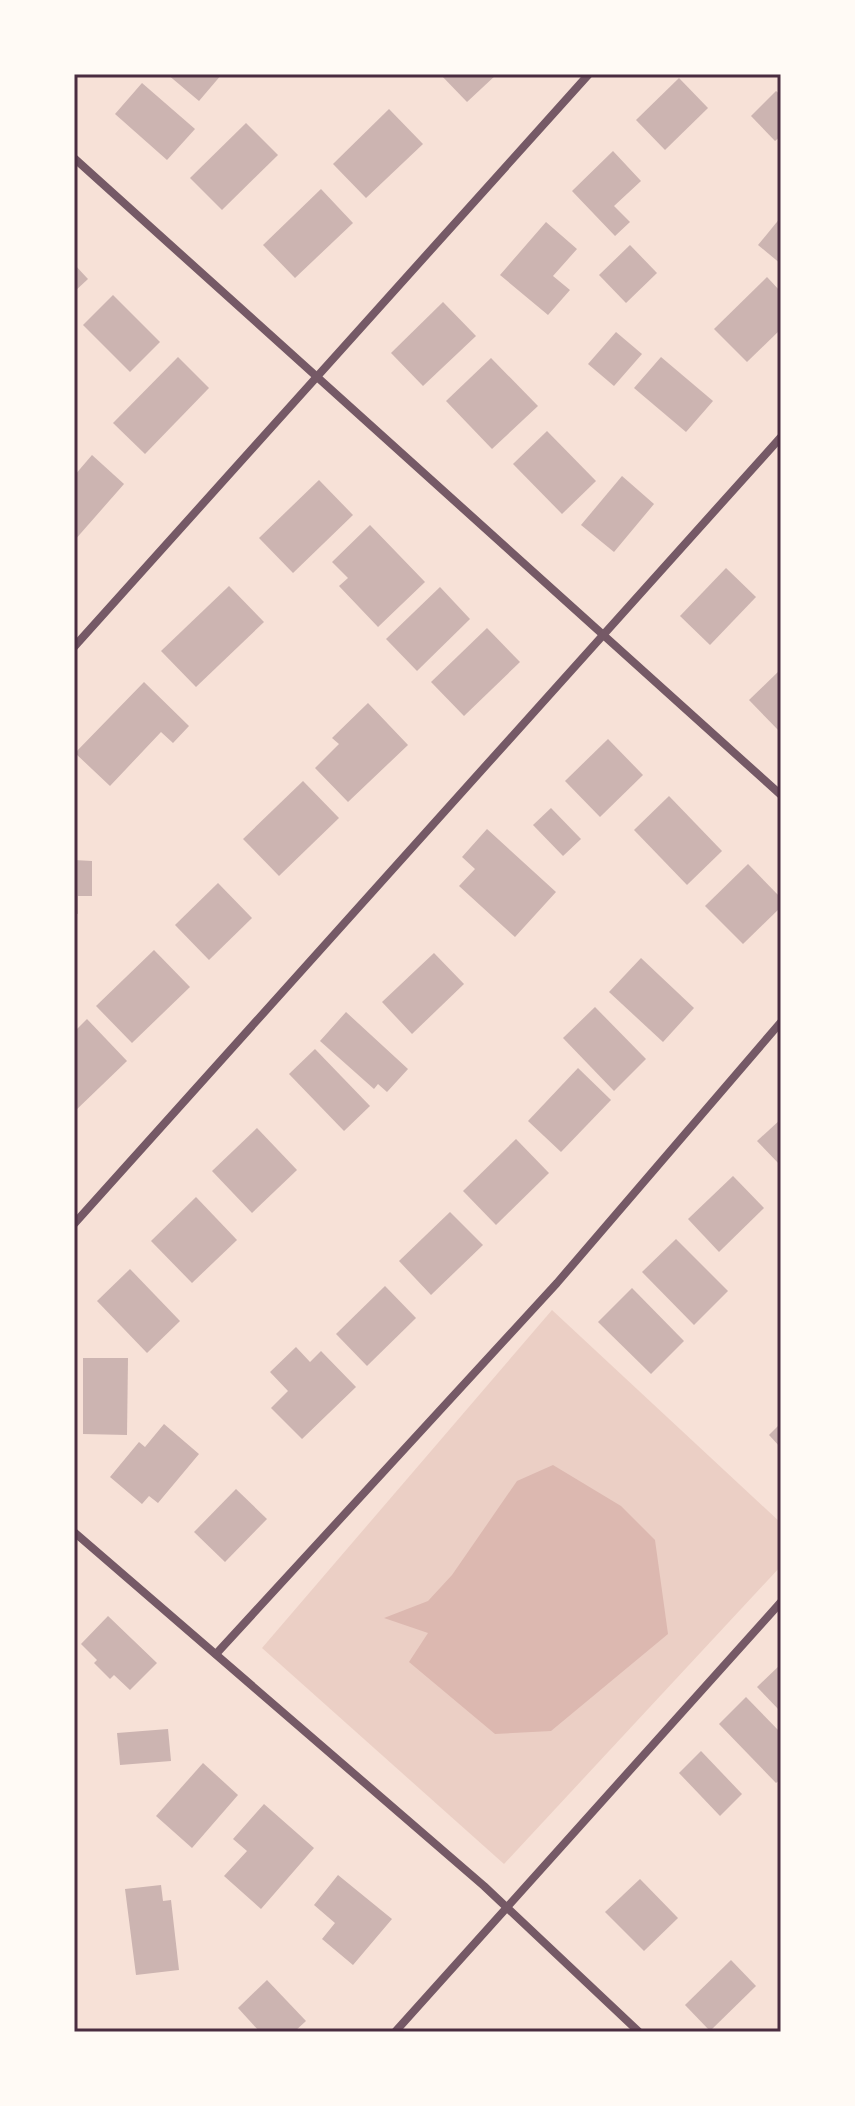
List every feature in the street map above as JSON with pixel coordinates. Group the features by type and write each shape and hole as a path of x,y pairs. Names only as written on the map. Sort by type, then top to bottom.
{"street":[{"path":"74,647 589,74"},
{"path":"74,158 781,795"},
{"path":"74,1224 781,437"},
{"path":"216,1654 557,1283 781,1022"},
{"path":"74,1532 508,1908 639,2032"},
{"path":"395,2032 781,1602"}],"shaded area":[{"path":"552,1310 781,1523 781,1566 504,1864 262,1648"},
{"path":"553,1465 621,1506 655,1540 668,1634 551,1731 495,1734 409,1662 428,1633 384,1618 428,1601 452,1575 517,1481"}],"building":[{"path":"167,74 222,74 199,101"},
{"path":"440,74 497,74 467,102"},
{"path":"679,78 708,108 665,150 636,120"},
{"path":"142,83 195,129 167,160 115,114"},
{"path":"776,91 781,95 781,136 775,141 751,116"},
{"path":"389,109 423,144 366,198 333,164"},
{"path":"246,123 278,155 222,210 190,178"},
{"path":"613,151 641,181 614,206 630,222 615,236 572,191"},
{"path":"321,189 353,223 295,278 263,245"},
{"path":"781,217 781,264 758,245"},
{"path":"546,222 577,249 553,276 570,290 548,315 500,275"},
{"path":"630,245 657,273 626,303 599,275"},
{"path":"74,264 88,279 74,292"},
{"path":"767,277 781,292 781,329 747,362 714,329"},
{"path":"113,295 160,342 130,372 83,325"},
{"path":"443,302 476,336 423,386 391,353"},
{"path":"616,332 642,354 614,386 588,364"},
{"path":"178,357 209,388 145,454 113,423"},
{"path":"661,357 713,401 686,432 634,388"},
{"path":"491,358 538,406 492,449 446,401"},
{"path":"547,431 596,481 562,514 513,464"},
{"path":"92,455 124,484 74,541 74,476"},
{"path":"622,476 654,504 614,552 581,525"},
{"path":"319,480 353,515 293,573 259,538"},
{"path":"370,525 425,582 378,627 339,586 348,578 332,562"},
{"path":"726,568 756,597 710,645 680,616"},
{"path":"229,586 264,622 196,687 161,651"},
{"path":"440,587 470,619 417,671 386,639"},
{"path":"487,628 520,662 464,716 431,682"},
{"path":"781,669 781,733 749,700"},
{"path":"144,682 189,726 173,743 161,732 110,786 75,753"},
{"path":"368,703 408,745 348,802 315,768 339,744 332,738"},
{"path":"608,739 643,775 600,817 565,781"},
{"path":"303,781 339,818 279,876 243,839"},
{"path":"669,796 722,851 687,885 634,830"},
{"path":"551,808 581,839 563,856 533,825"},
{"path":"487,829 556,892 515,937 459,886 475,869 462,857"},
{"path":"74,860 92,861 92,896 78,896 78,914 74,913"},
{"path":"748,864 781,898 781,907 743,944 705,906"},
{"path":"218,883 252,918 209,960 175,925"},
{"path":"154,950 190,987 132,1043 96,1006"},
{"path":"434,953 464,984 412,1034 382,1002"},
{"path":"641,958 694,1008 663,1042 609,992"},
{"path":"595,1007 646,1059 614,1091 563,1038"},
{"path":"346,1012 408,1069 387,1092 378,1084 374,1089 320,1041"},
{"path":"87,1019 127,1061 74,1112 74,1032"},
{"path":"315,1049 370,1106 344,1131 289,1074"},
{"path":"578,1068 611,1100 561,1152 528,1121"},
{"path":"781,1119 781,1166 757,1141"},
{"path":"257,1128 297,1170 252,1213 212,1171"},
{"path":"516,1139 549,1173 496,1225 463,1191"},
{"path":"733,1176 764,1208 719,1252 688,1219"},
{"path":"196,1197 237,1240 192,1283 151,1241"},
{"path":"450,1212 483,1245 431,1295 399,1261"},
{"path":"676,1239 728,1291 694,1325 642,1272"},
{"path":"130,1269 180,1321 147,1353 97,1301"},
{"path":"385,1286 416,1318 367,1366 336,1334"},
{"path":"632,1288 684,1341 651,1374 598,1322"},
{"path":"296,1347 310,1362 321,1351 356,1387 302,1439 271,1408 288,1391 270,1372"},
{"path":"83,1358 128,1358 127,1435 83,1434"},
{"path":"781,1423 781,1448 769,1435"},
{"path":"164,1424 199,1454 158,1503 149,1496 142,1504 110,1477 139,1442 145,1447"},
{"path":"236,1489 267,1519 225,1562 194,1532"},
{"path":"108,1616 157,1663 130,1690 114,1675 110,1679 81,1644"},
{"path":"781,1664 781,1712 757,1687"},
{"path":"746,1697 781,1733 781,1779 776,1783 719,1724"},
{"path":"168,1729 171,1761 120,1765 117,1733"},
{"path":"701,1751 742,1794 720,1816 679,1773"},
{"path":"203,1763 238,1795 192,1848 156,1816"},
{"path":"264,1804 314,1848 261,1909 224,1876 247,1851 233,1839"},
{"path":"338,1875 392,1919 353,1965 322,1939 335,1923 314,1905"},
{"path":"640,1879 678,1918 644,1951 605,1912"},
{"path":"161,1885 163,1901 171,1900 179,1970 136,1975 125,1889"},
{"path":"731,1960 756,1986 710,2031 685,2005"},
{"path":"267,1980 306,2021 294,2032 260,2032 238,2008"}]}
